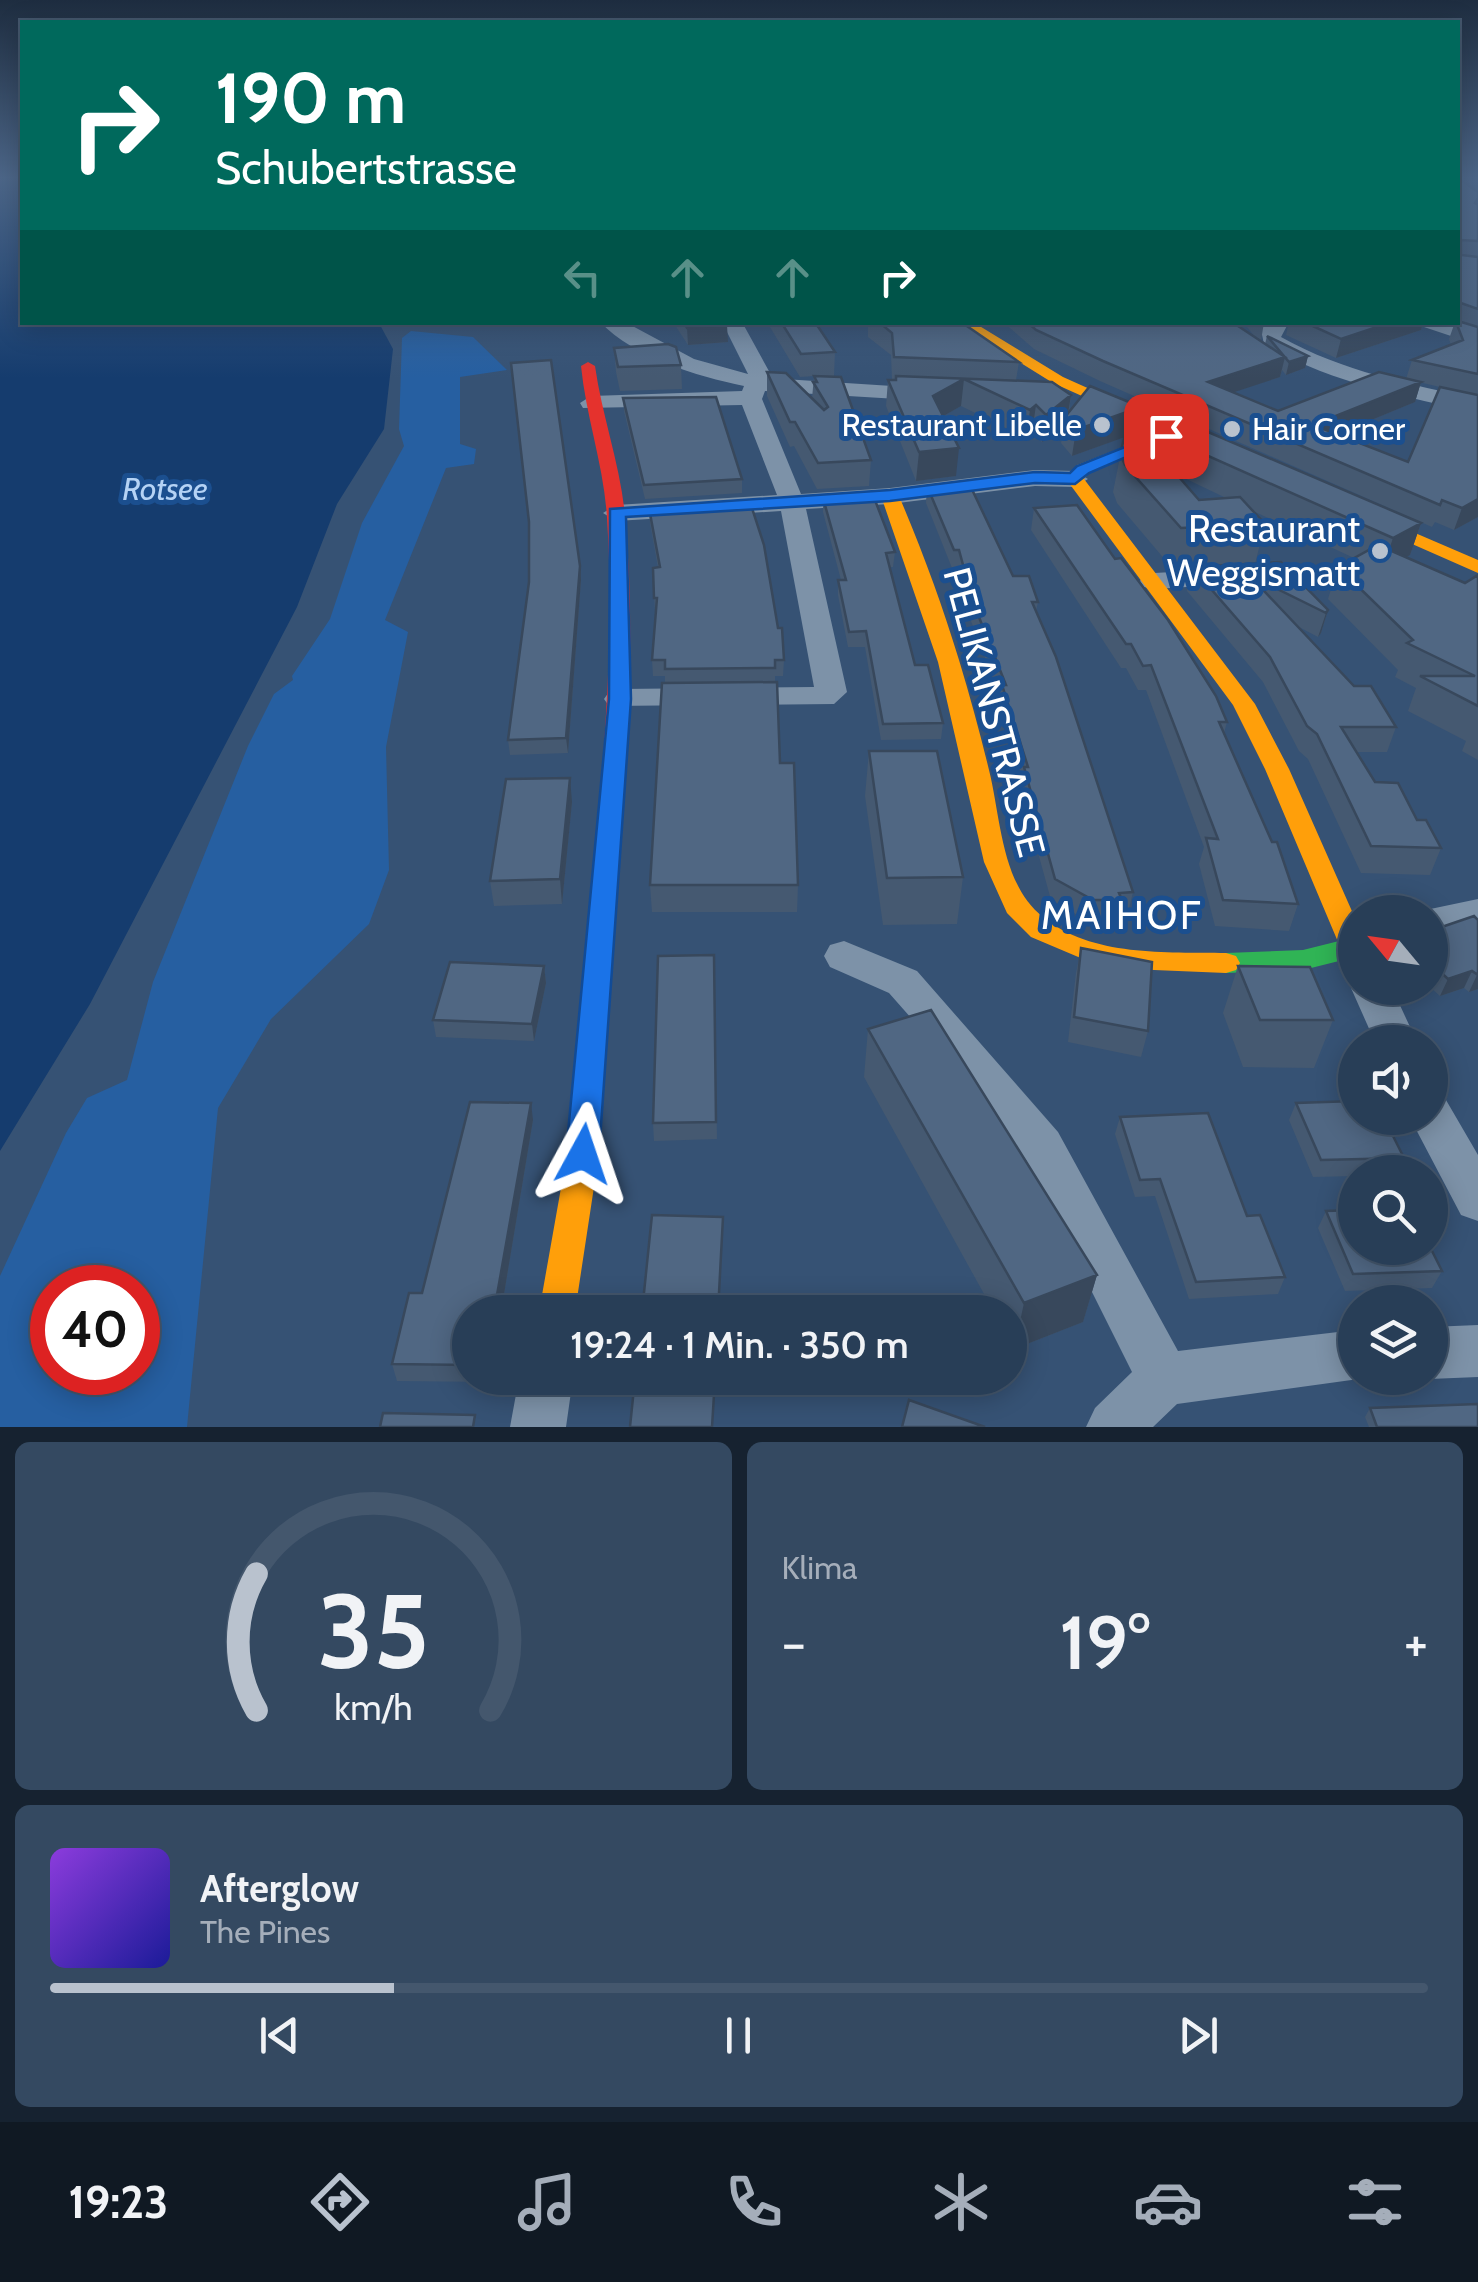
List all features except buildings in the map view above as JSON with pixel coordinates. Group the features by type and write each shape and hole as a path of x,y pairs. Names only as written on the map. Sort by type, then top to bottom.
{"street":[{"path":"616,325 754,392"},
{"path":"620,699 823,696 831,692 792,502 754,392 759,373 734,325"},
{"path":"967,325 1018,358 1085,392 1256,468"},
{"path":"1276,325 1271,330 1271,340 1302,356 1368,380 1478,406"},
{"path":"1429,325 1478,340"},
{"path":"560,1295 583,1154 620,699 616,512 591,403 588,366"},
{"path":"591,403 788,390 962,395"},
{"path":"1040,397 1085,392"},
{"path":"616,512 890,496 980,482 1075,479 1083,469 1176,432"},
{"path":"1075,479 1244,704 1338,909"},
{"name":"PELIKANSTRASSE","path":"890,496 927,585 977,768 1002,880 1020,913 1047,934 1084,948 1201,962 1300,961 1338,952"},
{"path":"1321,497 1478,567"},
{"path":"1154,581 1307,573"},
{"path":"1448,918 1478,912"},
{"path":"844,956 903,982 958,1041 1042,1146 1164,1379"},
{"path":"1442,1135 1478,1200"},
{"path":"1448,1352 1478,1351"},
{"path":"1114,1427 1164,1379 1338,1358"},
{"path":"538,1427 543,1395"}],"shaded area":[{"path":"411,331 473,337 507,370 460,377 460,444 476,449 474,464 446,468 385,620 408,632 386,747 389,870 369,924 271,1019 218,1108 187,1427 0,1427 0,1276 66,1133 87,1098 127,1080 153,982 248,746 274,694 293,680 330,619 362,523 404,446 399,429 402,338"}],"water":[{"name":"Rotsee","path":"0,245 20,245 20,325 380,325 393,349 384,429 337,504 297,607 90,1004 0,1151"}],"traffic: fast":[{"path":"1226,963 1303,960 1338,951"}],"traffic: slow":[{"path":"967,325 1058,380 1229,455"},
{"path":"1176,432 1083,469 1075,479 1244,704 1277,769 1338,910"},
{"path":"890,496 939,628 968,730 997,862 1016,906 1041,930 1083,949 1130,958 1226,963"},
{"path":"1350,510 1478,567"},
{"path":"560,1295 583,1154 600,940"}],"traffic: jam":[{"path":"588,366 614,498 619,570 616,728 600,940"}],"place":[{"name":"Restaurant Libelle","path":"1102,425"},
{"name":"Hair Corner","path":"1232,429"},
{"name":"Restaurant Weggismatt","path":"1380,551"}],"district":[{"name":"MAIHOF","path":"1122,915"}],"route":[{"path":"583,1154 620,699 616,512 890,496 1035,478 1075,479 1083,469 1166,436"}]}
